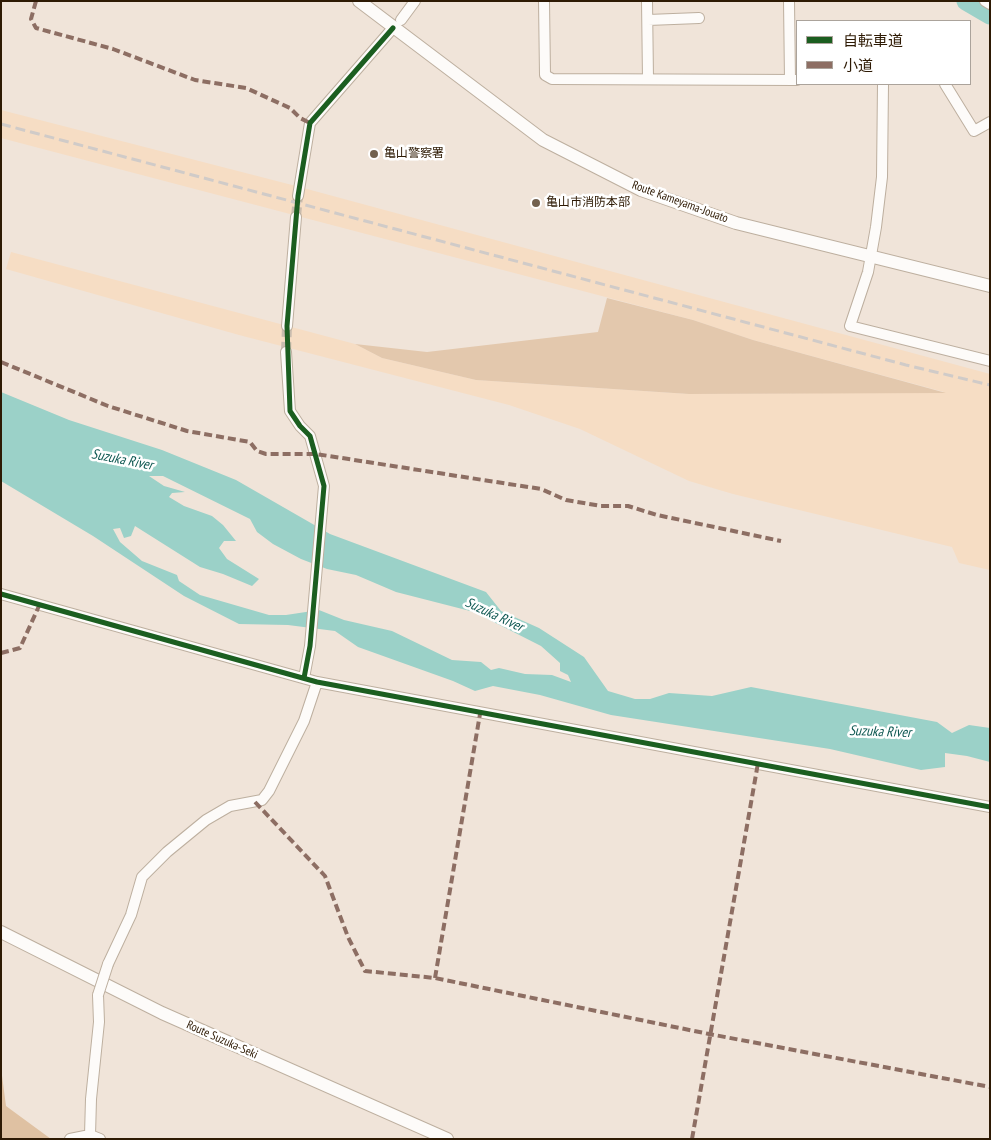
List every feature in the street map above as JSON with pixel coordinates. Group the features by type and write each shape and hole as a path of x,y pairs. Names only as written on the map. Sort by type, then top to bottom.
{"main road":[{"name":"Route Kameyama-Jouato","path":"358,1 397,24 543,140 641,190 736,222 871,258 990,286"},
{"name":"Route Suzuka-Seki","path":"1,932 162,1013 447,1139"}],"street":[{"path":"298,196 310,123 415,1"},
{"path":"544,1 545,75 552,79 794,80 789,1"},
{"path":"647,1 648,79"},
{"path":"985,1 990,4"},
{"path":"648,20 700,18"},
{"path":"883,85 882,177 871,258 850,326 990,361"},
{"path":"946,85 974,131 990,122"},
{"path":"287,326 296,217"},
{"path":"286,352 290,411 300,426 310,436 324,486 307,666 304,678"},
{"path":"1,594 317,682 990,807"},
{"path":"70,1139 95,1137 91,1099 99,1022 98,996 108,964 130,915 142,877 167,852 206,820 230,806 262,800 269,791 304,721 317,682"}],"shaded area":[{"path":"1,110 296,186 990,374 990,570 959,563 952,547 733,494 689,481 580,429 509,405 239,335 6,269 11,252 355,344 382,358 476,380 689,394 944,392 753,340 693,320 1,138"},
{"path":"607,298 693,320 753,340 946,393 689,394 476,380 382,358 355,344 427,352 598,332"},
{"path":"1,1068 6,1106 51,1139 1,1139"}],"water":[{"name":"Suzuka River","path":"1,392 69,420 162,450 236,480 330,534 486,592 501,611 539,628 584,657 608,691 635,699 650,699 669,693 712,696 751,687 937,722 952,733 969,725 990,728 990,762 945,753 945,767 921,770 830,749 611,715 540,695 493,686 475,691 453,681 358,647 335,631 288,625 239,624 184,596 93,536 1,481","holes":["149,476 163,476 250,519 257,532 273,544 301,559 327,569 356,575 396,592 474,612 541,646 560,663 560,671 568,675 571,682 552,675 525,674 499,668 491,670 481,662 452,660 392,631 344,620 319,610 286,615 269,615 200,595 179,581 177,575 142,561 120,542 113,529 120,528 124,538 131,536 135,526 200,567 252,586 259,579 227,559 219,548 224,541 236,541 223,525 212,516 184,506 169,497 172,493 185,492 164,486"]}],"waterway":[{"path":"966,1 990,15"}],"tunnel":[{"path":"296,217 298,196"},
{"path":"286,352 287,326"}],"railway":[{"path":"1,124 906,365 990,385"}],"marked path":[{"path":"36,1 31,19 36,28 113,49 195,80 246,88 290,108 300,118 310,123"},
{"path":"1,362 108,406 187,431 250,442 257,451 266,454 316,454 541,489 566,500 601,506 628,506 657,515 781,541"},
{"path":"1,653 20,648 39,606"},
{"path":"435,978 480,714"},
{"path":"692,1139 758,763"},
{"path":"255,802 325,876 348,937 365,971 435,978 709,1034 990,1087"}],"cycle path":[{"path":"304,678 310,646 324,486 310,436 300,426 290,411 287,326 298,196 310,123 393,28"},
{"path":"1,594 317,682 990,807"}],"place":[{"name":"亀山警察署","path":"374,154"},
{"name":"亀山市消防本部","path":"536,203"}]}
